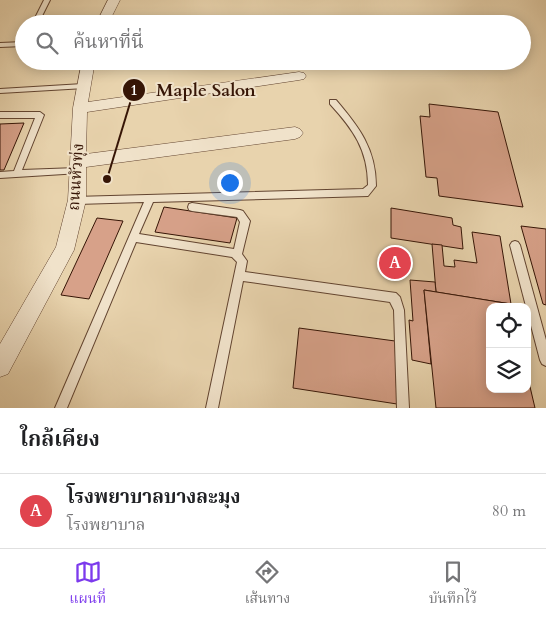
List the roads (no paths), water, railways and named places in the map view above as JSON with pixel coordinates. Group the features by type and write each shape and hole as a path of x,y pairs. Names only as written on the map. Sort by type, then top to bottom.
{"street":[{"path":"106,15 114,0"},
{"name":"ถนนหัวทุ่ง","path":"0,366 65,250 77,200 80,108 87,70"},
{"path":"80,108 299,76"},
{"path":"77,166 296,133"}],"lane":[{"path":"40,15 47,0"},
{"path":"0,45 15,44"},
{"path":"0,91 84,86"},
{"path":"77,200 149,200 364,193 372,186 373,179 364,142 352,124 332,102"},
{"path":"0,115 40,115 17,174"},
{"path":"0,175 77,166"},
{"path":"61,408 149,200"},
{"path":"192,207 240,214 245,221 244,232 237,255"},
{"path":"133,237 221,250 237,255 242,261 212,408"},
{"path":"515,245 546,360"},
{"path":"239,276 392,297 396,301 399,310 403,408"}],"place":[{"name":"Maple Salon","path":"107,179"},
{"name":"โรงพยาบาลบางละมุง","path":"395,263"}]}
